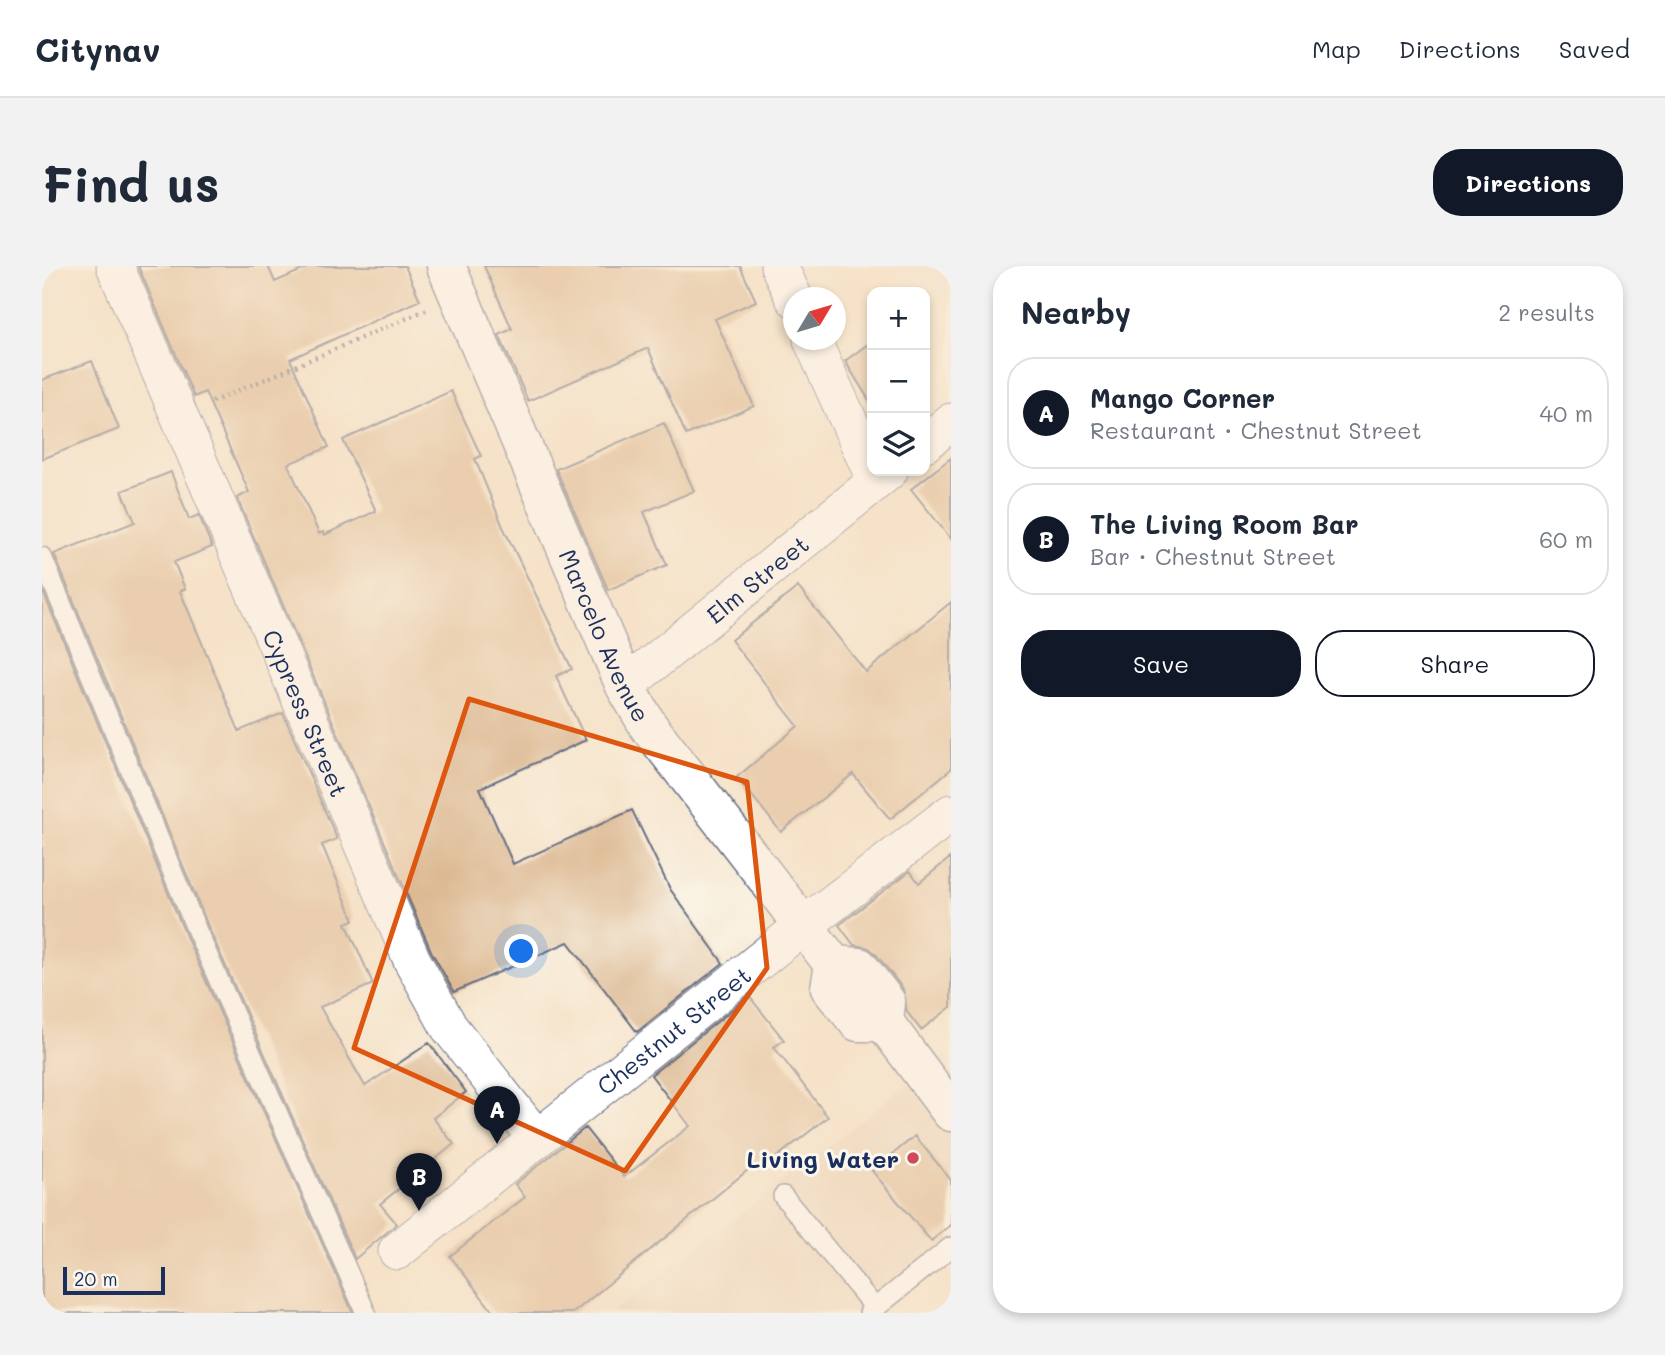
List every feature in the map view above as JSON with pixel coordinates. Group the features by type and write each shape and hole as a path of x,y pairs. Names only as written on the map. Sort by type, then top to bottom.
{"street":[{"name":"Cypress Street","path":"115,266 412,960 449,1027 537,1139"},
{"path":"779,266 788,287"},
{"name":"Marcelo Avenue","path":"452,281 625,686 649,727 834,965 859,967 886,1002 884,1022 951,1112"},
{"path":"817,350 867,445"},
{"path":"930,439 951,422"},
{"name":"Elm Street","path":"625,686 883,476"},
{"name":"Chestnut Street","path":"397,1251 803,926 951,813"}],"lane":[{"path":"42,557 197,931 366,1313"},
{"path":"783,1196 872,1311 951,1247"}],"path":[{"path":"178,416 452,281"}],"highlighted area":[{"path":"469,699 747,782 767,968 625,1171 354,1048"}],"shaded area":[{"path":"951,1051 951,1258 879,1313 611,1313"}],"building":[{"path":"138,266 268,266 275,282 311,266 405,266 420,300 290,359 329,447 288,464 319,534 323,532 324,535 376,511 343,440 451,391 481,456 475,459 503,527 572,669 556,676 586,740 480,788 513,864 632,810 670,889 723,963 637,1032 568,942 454,992 431,951 237,498 249,492 205,392 194,397"},
{"path":"484,266 740,266 756,301 715,319 754,406 686,435 648,348 528,401 499,335 512,329"},
{"path":"867,345 867,397 845,361"},
{"path":"92,361 119,429 42,459 42,380"},
{"path":"664,423 694,491 644,512 667,565 608,590 556,469"},
{"path":"951,458 951,539 911,489"},
{"path":"171,472 189,519 199,515 212,547 174,562 185,589 180,591 239,731 283,713 337,839 322,845 354,920 346,923 373,984 320,1007 365,1086 429,1043 466,1092 433,1118 454,1144 380,1204 397,1224 355,1259 208,926 54,554 135,522 122,491"},
{"path":"798,587 866,672 951,602 951,769 890,819 853,774 781,832 737,777 798,726 731,640"},
{"path":"42,589 186,936 353,1313 42,1313"},
{"path":"951,857 951,1007 921,1030 907,1012 903,989 876,954 869,948 854,945 839,925 910,871 919,883"},
{"path":"749,996 784,1040 774,1047 828,1117 759,1171 754,1165 573,1313 494,1313 450,1256 525,1197 515,1184 585,1128 624,1177 690,1126 651,1075"},
{"path":"915,1136 951,1180 951,1225 931,1241 872,1171"}],"place":[{"name":"Mango Corner","path":"497,1144"},
{"name":"Living Water","path":"913,1158"},
{"name":"The Living Room Bar","path":"419,1211"}]}
